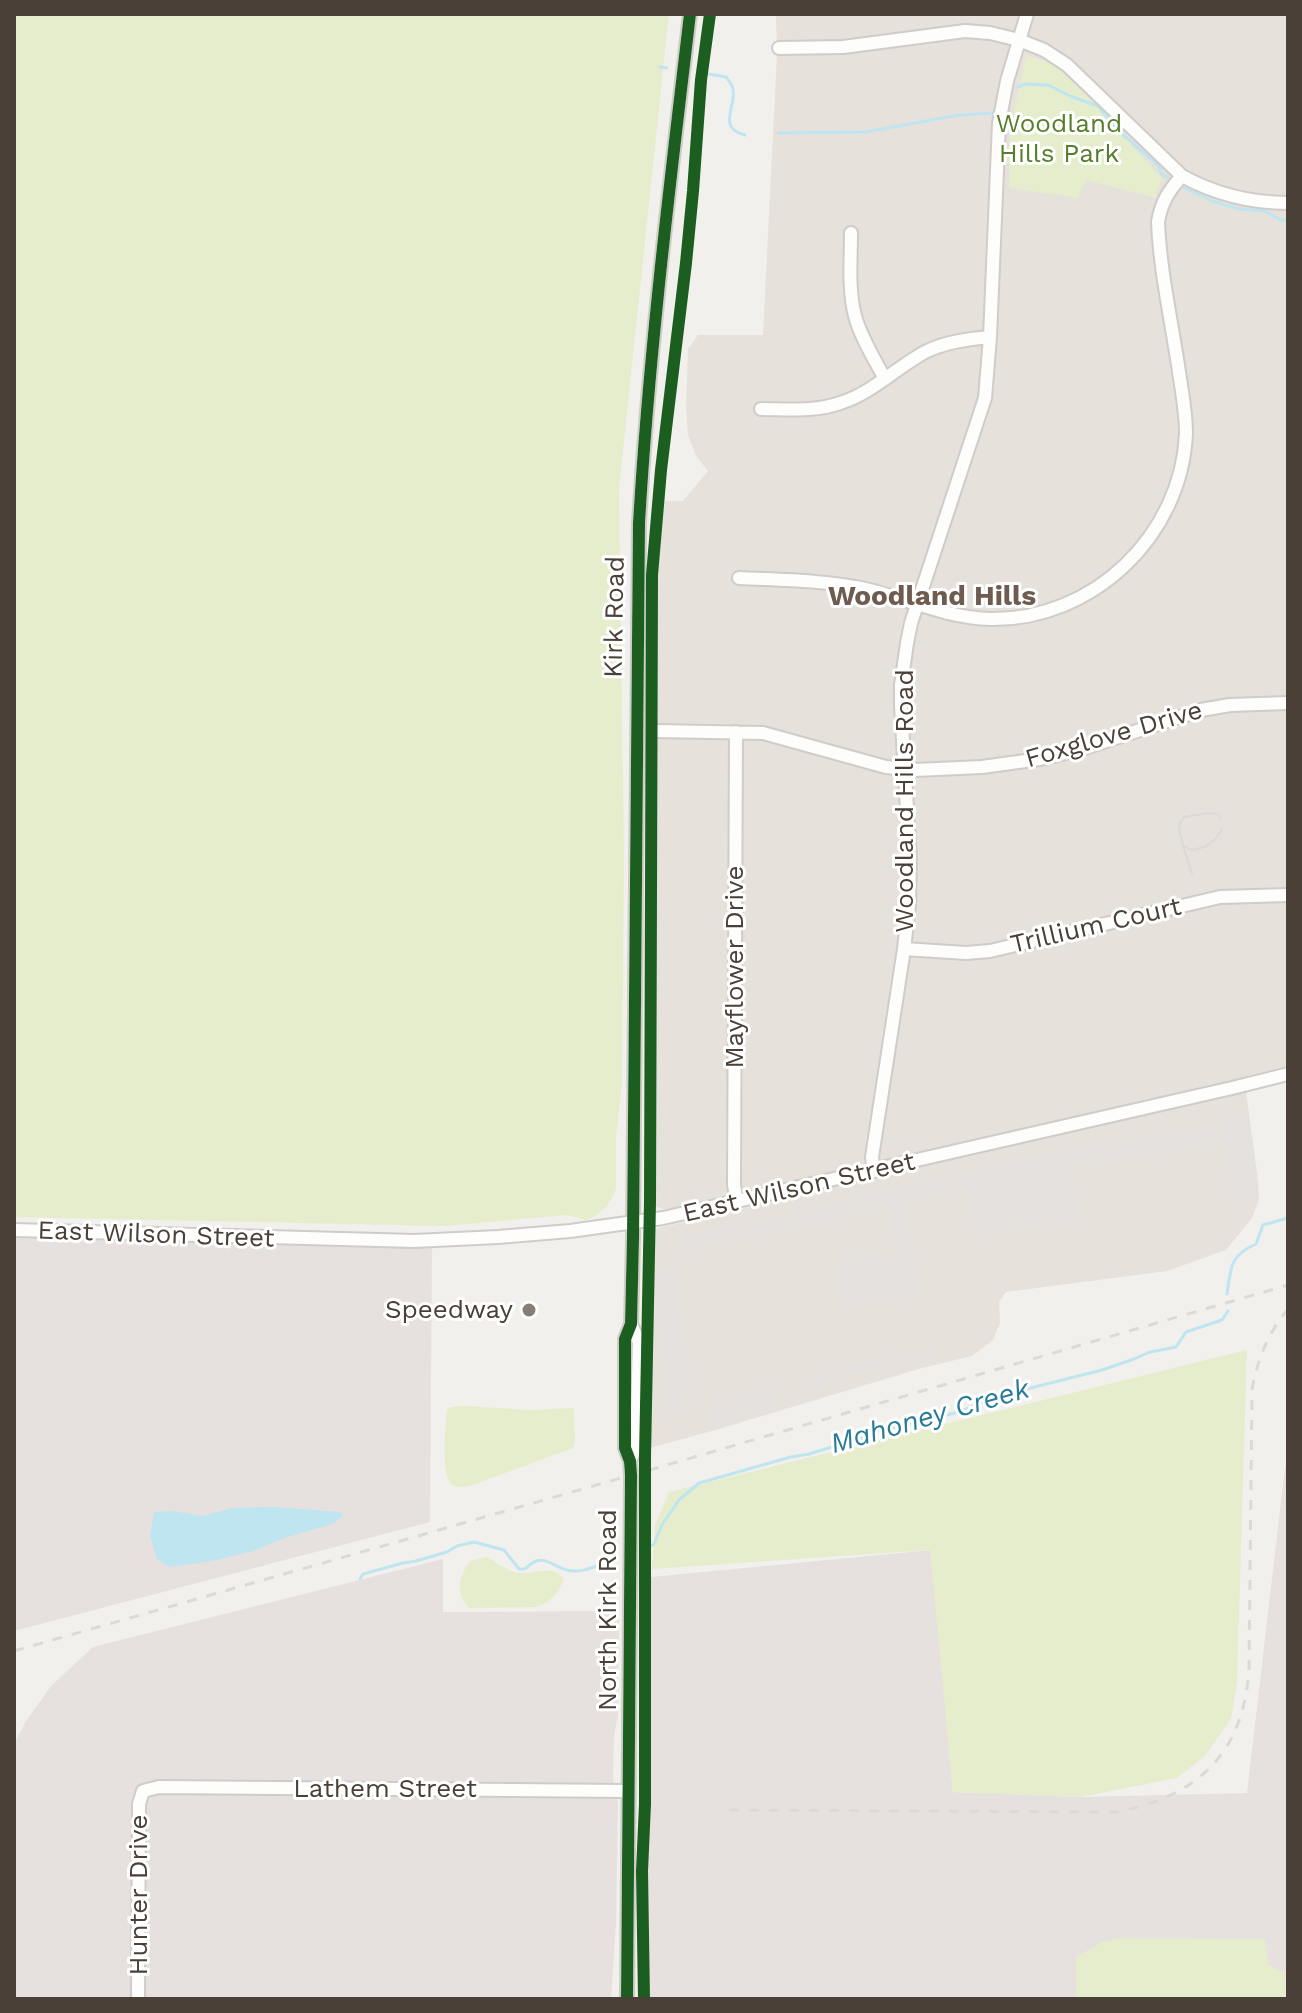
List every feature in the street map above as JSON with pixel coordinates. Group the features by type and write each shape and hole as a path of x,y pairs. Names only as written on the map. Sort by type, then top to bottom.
{"street":[{"name":"Kirk Road","path":"633,1223 639,523 655,311 690,14"},
{"name":"Woodland Hills Road","path":"874,1171 872,1157 904,949 910,882 901,685 917,604 987,388 999,123 1007,81 1027,14"},
{"path":"779,48 843,47 965,31 1019,40 1044,50 1067,65 1182,176 1232,197 1288,203"},
{"path":"739,578 846,585 952,615 1005,619 1043,612 1075,600 1107,581 1129,562 1155,530 1173,493 1185,440 1185,414 1158,222 1163,200 1182,176"},
{"path":"851,233 855,317 885,379"},
{"path":"761,409 828,407 858,396 938,346 990,337"},
{"name":"Foxglove Drive","path":"657,731 763,733 905,770 982,767 1040,759 1082,749 1201,710 1230,705 1288,703"},
{"name":"Mayflower Drive","path":"736,732 734,1185 737,1202"},
{"name":"Trillium Court","path":"904,949 966,953 990,951 1220,897 1288,895"},
{"name":"East Wilson Street","path":"14,1230 414,1241 531,1235 633,1223 874,1171 1288,1074"},
{"name":"North Kirk Road","path":"627,1999 630,1461 636,1448 639,1342 631,1324 633,1223"},
{"name":"Lathem Street","path":"143,1791 159,1787 628,1791"},
{"name":"Hunter Drive","path":"138,1999 139,1804 143,1791"}],"shaded area":[{"path":"776,14 1288,14 1288,1065 1182,1094 903,1159 663,1209 652,1205 646,1194 645,1003 652,501 683,501 708,471 696,456 688,435 688,349 698,335 763,335 777,55"},
{"path":"1246,1091 1259,1200 1252,1218 1226,1250 1167,1271 1006,1292 999,1302 1000,1323 993,1340 972,1356 642,1450 644,1246 654,1229"},
{"path":"1248,1114 1258,1200 1233,1203 1226,1143 1071,1165 1077,1215 1072,1222 976,1235 969,1189 905,1202 919,1290 912,1297 840,1303 835,1264 842,1263 841,1256 880,1251 882,1260 897,1258 887,1206 817,1224 796,1224 790,1229 683,1251 679,1238 715,1228 791,1216 791,1208 812,1206 813,1214 820,1214 820,1205 878,1192 882,1196 882,1191 895,1188 898,1193 899,1187 1059,1151 1220,1126 1227,1117"},
{"path":"14,1238 432,1248 430,1522 14,1631"},
{"path":"680,1269 680,1295 693,1399 683,1400 684,1411 668,1412 656,1270"},
{"path":"934,1353 936,1362 851,1374 816,1393 811,1385 849,1365"},
{"path":"771,1387 777,1409 714,1426 708,1404"},
{"path":"1288,1464 1288,1999 641,1999 641,1578 931,1550 953,1792 1080,1797 1247,1793 1285,1467"},
{"path":"443,1559 443,1612 619,1611 618,1716 614,1735 613,1779 618,1804 616,1924 611,1999 14,1999 14,1744 51,1686 93,1647"}],"green space":[{"path":"14,14 669,14 619,488 624,857 622,1083 616,1136 616,1189 606,1207 597,1215 586,1220 566,1215 446,1226 14,1217"},
{"name":"Woodland Hills Park","path":"1026,55 1054,64 1162,178 1155,198 1086,180 1078,198 1009,188 1009,134"},
{"path":"1247,1350 1237,1682 1231,1719 1205,1756 1177,1778 1080,1797 953,1792 930,1550 652,1569 655,1525 669,1492"},
{"path":"465,1406 530,1410 574,1408 573,1448 467,1487 454,1486 449,1481 445,1463 447,1410"},
{"path":"487,1557 515,1572 546,1570 564,1578 554,1596 538,1607 469,1608 460,1590 463,1573 470,1561"},
{"path":"1122,1938 1264,1939 1268,1965 1288,1971 1288,1999 1076,1999 1076,1957 1102,1942"}],"water":[{"path":"274,1507 341,1512 343,1516 332,1524 284,1538 254,1551 212,1561 170,1567 157,1559 150,1536 154,1512 203,1516 232,1508"}],"waterway":[{"path":"660,67 667,68"},
{"path":"708,74 726,77 731,84 731,127 745,135"},
{"path":"1018,87 1025,84 1048,85 1098,106 1114,127 1159,166 1161,173 1169,179"},
{"path":"778,133 866,132 995,111"},
{"path":"1182,187 1215,202 1239,209 1265,211 1288,221"},
{"name":"Mahoney Creek","path":"1227,1294 1236,1258 1256,1244 1263,1225 1288,1218"},
{"name":"Mahoney Creek","path":"648,1548 654,1544 662,1525 679,1500 699,1483 809,1454 878,1431 959,1412 995,1397 1102,1370 1150,1352 1176,1347 1186,1332 1222,1320 1228,1311"},
{"name":"Mahoney Creek","path":"360,1579 363,1574 474,1542 504,1550 519,1569 542,1560 571,1571 599,1565"}],"tram line":[{"path":"1192,874 1179,825 1184,817 1209,813 1218,814 1221,819"},
{"path":"1185,846 1191,850 1205,846 1222,830"}],"railway":[{"path":"14,1651 1288,1285"},
{"path":"729,1810 1117,1812 1171,1795 1211,1767 1226,1748 1245,1700 1249,1670 1252,1389 1265,1346 1288,1309"}],"cycle path":[{"path":"627,1999 631,1475 625,1448 625,1339 631,1324 633,1238 639,523 654,331 690,14"},
{"path":"644,1999 642,1871 650,1202 652,575 710,14"}],"place":[{"name":"Speedway","path":"529,1310"}],"district":[{"name":"Woodland Hills","path":"932,597"}]}
